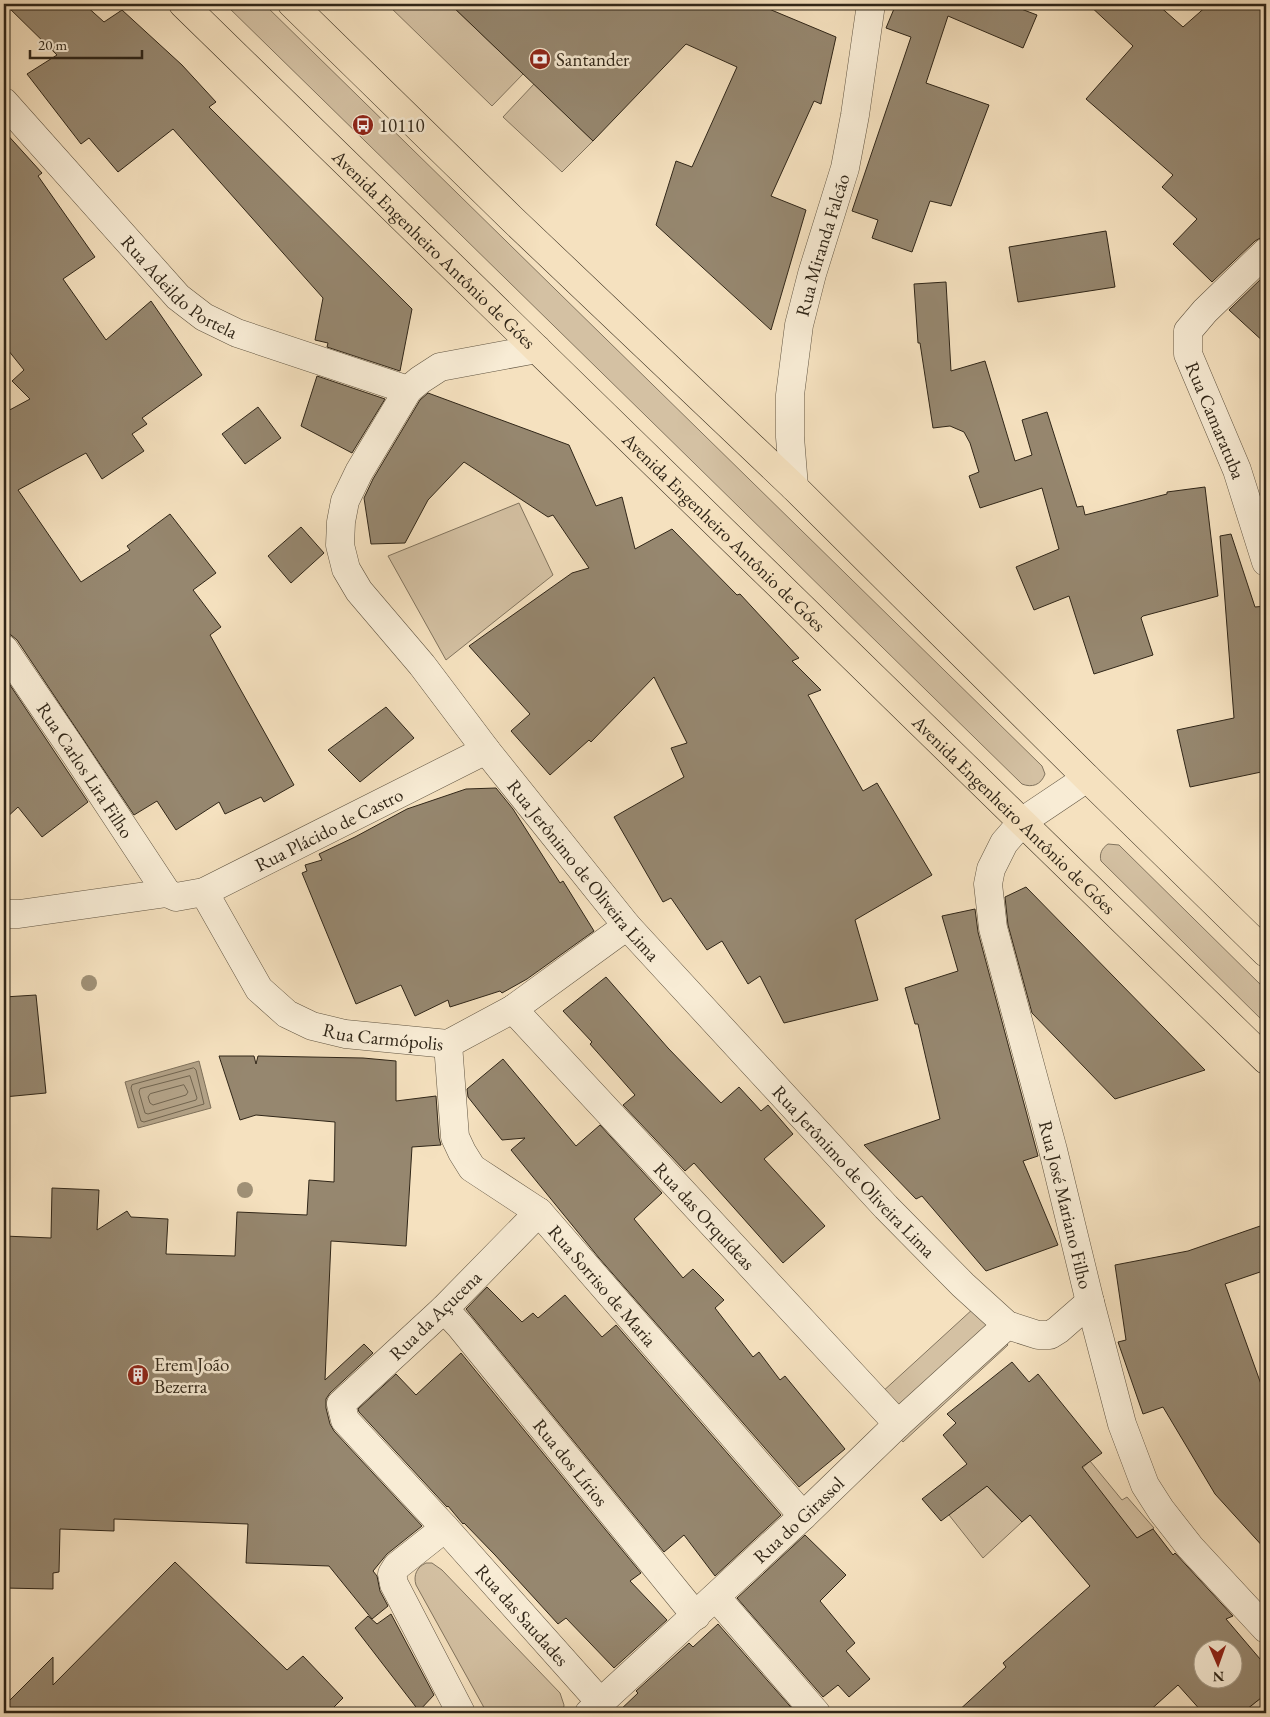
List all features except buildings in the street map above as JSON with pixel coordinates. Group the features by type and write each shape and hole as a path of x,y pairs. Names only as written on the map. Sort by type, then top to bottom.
{"main road":[{"name":"Avenida Engenheiro Antônio de Góes","path":"183,4 1266,1060"},
{"path":"292,4 519,226 794,488 1266,953"}],"street":[{"name":"Rua Miranda Falcão","path":"794,488 790,437 790,394 799,325 812,274 845,168 855,115 871,4"},
{"name":"Rua Adeildo Portela","path":"4,102 178,297 204,317 237,333 408,390"},
{"name":"Rua Camaratuba","path":"1266,252 1205,310 1188,331 1188,354 1237,470 1266,562"},
{"name":"Rua Jerônimo de Oliveira Lima","path":"537,349 440,367 408,390 359,472 345,501 341,522 340,546 346,569 359,591 422,665 486,750 627,926 886,1207 1007,1325 1038,1335 1050,1335 1090,1302"},
{"name":"Rua Carlos Lira Filho","path":"4,649 167,893"},
{"name":"Rua Plácido de Castro","path":"9,907 167,893 176,897 204,892 486,750"},
{"name":"Rua José Mariano Filho","path":"1087,778 1023,821 1004,843 991,869 988,884 993,928 1053,1150 1122,1424 1145,1485 1161,1510 1190,1546 1266,1629"},
{"name":"Rua Carmópolis","path":"204,892 259,989 287,1014 312,1026 345,1034 448,1044 514,1009 627,926"},
{"name":"Rua das Orquídeas","path":"514,1009 898,1424"},
{"name":"Rua Sorriso de Maria","path":"448,1044 456,1137 462,1152 472,1168 539,1212 803,1516"},
{"name":"Rua da Açucena","path":"345,1420 340,1404 444,1309 539,1212"},
{"name":"Rua dos Lírios","path":"444,1309 460,1326 696,1616"},
{"name":"Rua do Girassol","path":"595,1708 803,1516 898,1424 1007,1325"},
{"name":"Rua das Saudades","path":"345,1420 445,1528 595,1708"},
{"path":"445,1528 398,1566 392,1574 394,1584 461,1713"},
{"path":"716,1597 816,1713"}],"shaded area":[{"path":"225,4 264,4 1042,766 1045,774 1041,781 1036,785 1022,784"},
{"path":"387,4 450,4 523,74 492,106"},
{"path":"534,84 593,141 562,172 503,117"},
{"path":"519,503 553,575 446,660 388,556"},
{"path":"1108,844 1119,845 1266,990 1266,1024 1101,861 1102,851"},
{"path":"974,1308 1008,1345 903,1442 869,1404"},
{"path":"1090,1461 1122,1500 1127,1497 1153,1529 1137,1538 1076,1474"},
{"path":"987,1486 1022,1522 983,1558 949,1515"},
{"path":"426,1563 432,1563 442,1570 560,1693 564,1705 563,1713 487,1713 416,1585 415,1578 417,1572"},
{"path":"1266,1694 1266,1713 1242,1713"}],"water":[{"path":"199,1061 211,1108 138,1128 125,1082"}],"place":[{"name":"Santander","path":"540,59"},
{"name":"10110","path":"363,125"},
{"name":"Erem João Bezerra","path":"138,1375"}]}
